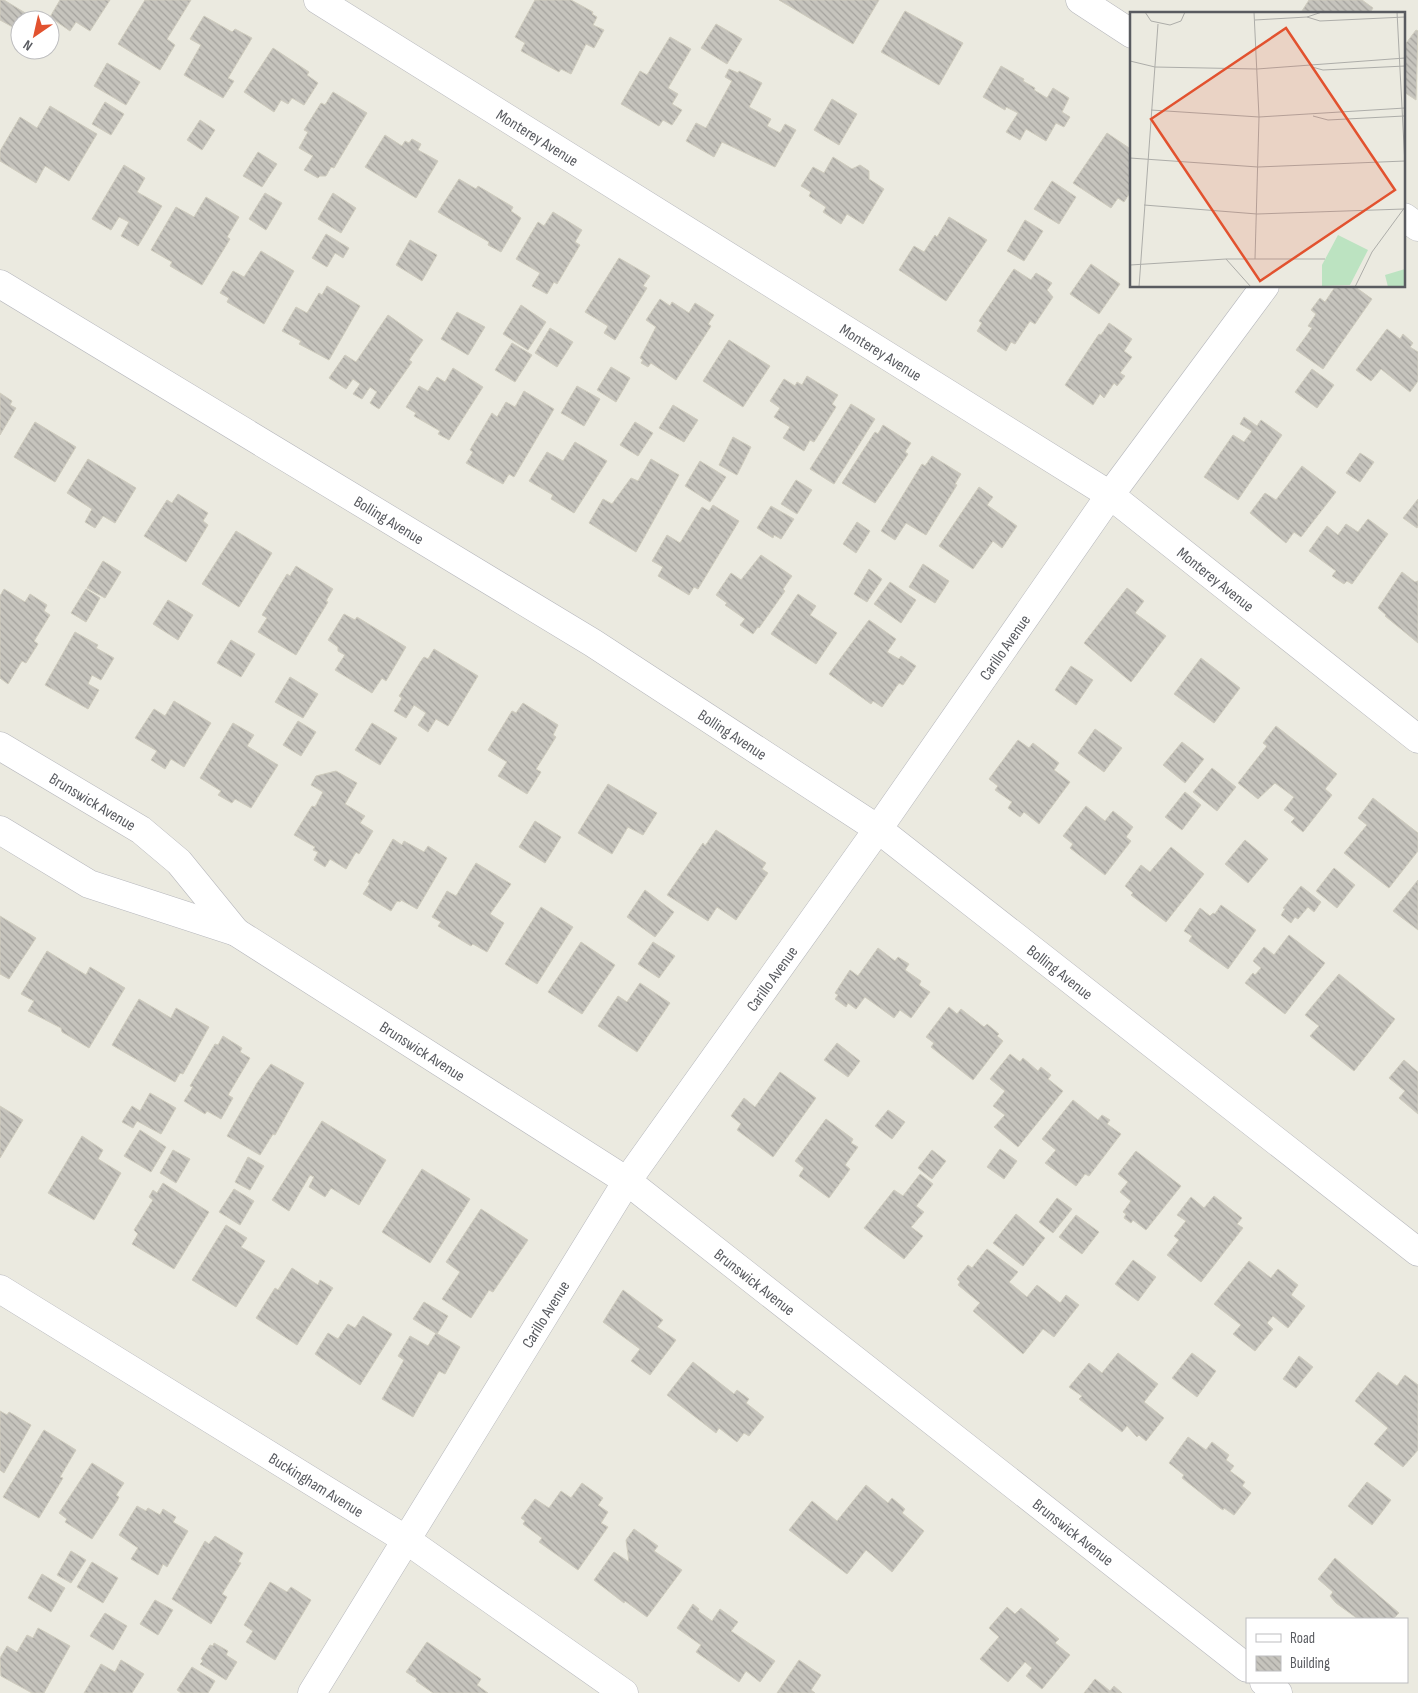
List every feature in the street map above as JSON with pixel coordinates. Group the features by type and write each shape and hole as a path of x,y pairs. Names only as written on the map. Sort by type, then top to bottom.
{"street":[{"name":"Monterey Avenue","path":"318,0 1110,496 1418,739"},
{"path":"1080,0 1130,33"},
{"path":"1406,218 1418,226"},
{"name":"Bolling Avenue","path":"0,284 593,643 878,829 1418,1252"},
{"name":"Carillo Avenue","path":"312,1693 627,1181 878,829 1110,496 1263,288"},
{"name":"Brunswick Avenue","path":"0,746 141,830 179,862 236,932"},
{"name":"Brunswick Avenue","path":"0,830 89,884 236,932 627,1181 1246,1667"},
{"name":"Buckingham Avenue","path":"0,1290 405,1539 624,1693"},
{"path":"1265,1683 1278,1693"}],"building":[{"path":"0,0 4,0 20,10 10,10 10,26 0,20"},
{"path":"60,0 110,0 90,31 76,22 70,31 60,24 60,10 54,10"},
{"path":"145,0 191,0 167,39 175,45 160,70 118,44"},
{"path":"535,0 571,0 593,12 592,14 597,17 593,25 604,30 594,48 586,44 571,74 561,69 559,72 521,51 525,43 515,37"},
{"path":"779,0 879,0 853,44"},
{"path":"1309,0 1362,0 1373,8 1370,12 1301,12"},
{"path":"905,11 963,43 939,85 881,52"},
{"path":"204,16 232,32 235,29 252,38 228,78 234,81 223,98 184,75 201,45 190,39"},
{"path":"716,24 742,39 727,64 701,48"},
{"path":"1416,30 1418,31 1416,100 1406,93 1406,43"},
{"path":"670,37 691,49 668,88 678,94 672,104 682,110 672,125 663,120 659,126 621,104 640,71 647,75"},
{"path":"273,48 309,72 307,75 318,83 304,105 292,98 288,104 281,100 274,112 244,92"},
{"path":"107,63 140,82 126,105 94,86"},
{"path":"1001,66 1024,79 1023,81 1047,98 1053,88 1069,98 1062,112 1070,117 1064,127 1056,123 1046,141 1026,129 1020,140 1006,132 1018,113 1006,107 1005,110 983,97"},
{"path":"729,69 738,73 739,71 762,83 749,107 771,119 767,126 780,133 785,124 796,130 775,167 722,142 714,157 686,141 696,123 706,128 732,81 725,77"},
{"path":"333,92 367,113 334,168 331,167 326,176 318,178 304,170 313,156 299,148 308,132 304,130 321,103 325,105"},
{"path":"832,99 857,114 839,145 814,130"},
{"path":"105,102 124,114 111,135 92,124"},
{"path":"50,106 97,134 69,181 45,166 36,183 0,161 0,151 20,117 37,128"},
{"path":"200,120 215,130 202,150 187,140"},
{"path":"1107,133 1130,149 1130,195 1124,202 1118,198 1111,208 1073,183"},
{"path":"385,135 402,146 405,141 409,143 412,139 421,144 418,150 438,161 416,198 365,167"},
{"path":"258,152 277,164 262,187 243,176"},
{"path":"833,157 852,169 860,165 869,171 869,179 884,189 863,224 847,214 841,224 823,212 826,207 809,196 811,192 801,186 813,167 824,173"},
{"path":"124,165 145,178 137,192 162,206 138,246 121,236 129,222 119,217 111,230 92,219"},
{"path":"459,179 476,189 478,186 513,207 511,211 521,218 501,252 488,245 489,242 438,212"},
{"path":"1052,181 1076,197 1059,224 1034,209"},
{"path":"265,193 282,203 266,230 249,219"},
{"path":"333,193 356,208 341,233 318,219"},
{"path":"206,197 239,217 227,237 230,239 202,285 170,266 172,262 151,250 176,207 194,217"},
{"path":"553,212 582,230 575,242 580,245 557,284 554,282 547,294 532,286 540,273 516,259 538,222 544,226"},
{"path":"949,217 987,240 946,301 899,270 914,246 924,252 935,235 937,237"},
{"path":"1025,220 1043,231 1024,261 1007,251"},
{"path":"326,234 349,248 343,258 335,253 327,267 312,258"},
{"path":"410,240 437,255 422,281 396,265"},
{"path":"261,251 294,271 264,324 227,302 229,298 220,293 233,271 244,277"},
{"path":"619,258 650,276 643,286 647,288 615,340 604,333 608,326 585,312"},
{"path":"1091,264 1120,284 1099,314 1070,294"},
{"path":"1014,269 1031,280 1036,273 1052,283 1047,290 1053,297 1035,324 1030,321 1015,344 1011,342 1006,351 977,331 982,323 979,321"},
{"path":"327,286 360,306 329,360 299,344 301,341 282,331 296,307 307,313 319,293 322,295"},
{"path":"1334,288 1357,288 1372,299 1323,369 1296,350 1312,328 1308,326 1316,314 1311,310 1320,298 1325,302"},
{"path":"660,299 670,306 672,302 689,313 695,303 714,315 708,324 711,326 676,380 651,363 648,367 641,363 643,360 640,358 656,327 646,320"},
{"path":"521,305 546,322 528,350 503,334"},
{"path":"457,312 485,327 468,355 441,339"},
{"path":"388,315 423,340 409,360 412,362 379,409 370,403 377,392 370,387 362,399 353,394 360,384 353,379 346,389 329,378 345,355 356,362"},
{"path":"1109,323 1132,339 1124,351 1132,357 1120,373 1125,376 1117,386 1114,383 1104,398 1100,394 1093,405 1065,385 1099,334 1101,335"},
{"path":"550,328 573,342 557,367 535,353"},
{"path":"1387,329 1400,339 1403,334 1413,343 1410,347 1418,352 1418,381 1410,392 1381,369 1371,381 1356,370"},
{"path":"729,340 770,366 743,407 703,381"},
{"path":"512,343 532,355 515,382 495,370"},
{"path":"611,367 630,378 616,402 597,390"},
{"path":"453,368 483,387 449,440 438,434 440,431 414,416 416,413 406,407 419,386 428,391 437,377 445,382"},
{"path":"1312,369 1334,385 1317,408 1295,392"},
{"path":"807,376 838,395 832,404 836,407 814,442 810,440 804,451 783,438 790,427 774,417 780,408 770,401 784,379 795,386 797,382 802,385"},
{"path":"577,386 600,399 584,426 561,413"},
{"path":"524,391 554,409 514,477 509,474 503,484 466,463 473,452 470,450 492,413 497,417 506,402 515,407"},
{"path":"0,393 12,401 10,405 16,408 0,435"},
{"path":"851,404 875,419 834,484 810,469"},
{"path":"673,405 698,420 684,442 659,428"},
{"path":"1244,417 1257,426 1261,420 1282,435 1238,500 1204,477 1233,435 1244,442 1252,431 1240,424"},
{"path":"35,422 76,447 55,482 14,457"},
{"path":"635,422 653,433 638,456 620,445"},
{"path":"883,425 911,443 905,452 908,454 875,503 842,483 875,432 878,434"},
{"path":"733,437 751,447 737,475 719,465"},
{"path":"575,442 607,461 574,513 551,499 553,495 529,481 547,452 563,461"},
{"path":"1360,453 1374,462 1360,482 1346,473"},
{"path":"932,456 961,474 955,484 957,485 926,535 906,523 895,540 881,531 922,464 925,466"},
{"path":"88,459 136,488 115,523 103,516 95,528 85,522 92,509 67,493"},
{"path":"651,459 679,475 636,552 589,523 603,499 612,504 631,478 638,481"},
{"path":"700,461 726,477 710,502 685,486"},
{"path":"1302,466 1336,492 1301,537 1294,532 1286,543 1250,513 1265,493 1276,500"},
{"path":"796,480 812,490 797,514 781,504"},
{"path":"979,487 993,497 987,505 1017,526 1002,548 993,541 973,569 939,546"},
{"path":"178,494 208,513 203,521 208,525 186,562 144,536 167,500 172,503"},
{"path":"1418,499 1418,526 1417,528 1403,518"},
{"path":"713,505 739,521 698,589 694,587 689,595 658,576 663,567 652,561 667,535 680,543 702,507 709,511"},
{"path":"771,506 794,519 781,539 774,535 773,538 757,528"},
{"path":"1368,519 1388,534 1352,584 1347,581 1344,584 1332,576 1336,571 1309,551 1327,526 1338,535 1346,524 1358,532"},
{"path":"857,522 870,531 856,553 843,544"},
{"path":"236,531 272,553 239,607 202,584"},
{"path":"761,555 792,576 783,589 785,591 753,634 740,625 745,619 725,605 727,603 716,595 731,573 741,580"},
{"path":"103,561 121,572 105,598 87,588"},
{"path":"923,564 949,581 935,603 909,587"},
{"path":"296,566 333,589 326,601 328,602 296,655 258,632 267,618 262,615 287,574 290,576"},
{"path":"869,569 882,579 867,602 854,594"},
{"path":"1402,572 1415,582 1418,581 1418,643 1378,608"},
{"path":"890,582 916,600 901,623 874,604"},
{"path":"1127,588 1144,601 1135,613 1166,636 1131,682 1084,643"},
{"path":"4,589 25,602 30,594 47,605 44,611 50,615 34,641 38,644 26,663 22,661 8,684 0,678 0,596"},
{"path":"86,589 100,598 86,622 71,613"},
{"path":"798,594 816,606 810,615 837,633 816,664 771,634"},
{"path":"168,600 193,615 178,640 153,624"},
{"path":"344,614 355,620 357,617 406,647 386,681 382,678 372,693 335,670 345,655 338,651 338,647 328,640"},
{"path":"869,620 896,639 887,652 899,659 901,656 916,666 903,685 899,683 882,707 873,701 871,704 829,674"},
{"path":"75,632 98,645 96,648 114,658 101,680 92,675 88,684 99,690 88,709 45,685"},
{"path":"231,640 255,654 241,677 217,663"},
{"path":"434,649 478,676 448,726 436,719 428,732 418,725 426,713 414,705 406,718 394,711 402,698 399,696 421,661 424,657 428,659"},
{"path":"1201,658 1240,688 1214,723 1174,694"},
{"path":"1071,666 1093,680 1076,705 1055,690"},
{"path":"290,677 318,694 303,718 275,702"},
{"path":"174,701 211,723 184,767 171,759 165,769 151,760 157,751 135,738 154,709 165,716"},
{"path":"523,703 558,725 553,735 556,737 536,769 541,772 527,794 498,776 507,762 488,750 512,711 516,713"},
{"path":"298,721 316,732 301,756 283,745"},
{"path":"233,723 254,735 247,746 278,765 251,808 235,799 232,803 218,795 221,791 200,778"},
{"path":"372,723 397,738 380,765 355,750"},
{"path":"1276,726 1337,774 1325,789 1332,795 1303,832 1291,822 1295,818 1284,810 1294,797 1275,783 1258,799 1238,783 1267,746 1263,743"},
{"path":"1095,729 1122,748 1104,772 1078,753"},
{"path":"1018,740 1029,748 1033,743 1059,763 1054,770 1070,782 1039,824 1024,812 1020,817 1008,808 1012,802 995,790 998,786 989,779"},
{"path":"1182,742 1204,759 1185,783 1163,765"},
{"path":"1212,768 1236,787 1217,811 1193,792"},
{"path":"336,771 357,783 345,804 365,816 360,823 373,831 359,854 356,852 346,869 330,859 325,867 314,860 318,852 313,850 315,847 294,835 312,806 315,807 323,792 311,785 316,776"},
{"path":"608,784 657,813 643,835 628,827 612,854 578,833"},
{"path":"1185,792 1201,805 1182,830 1165,817"},
{"path":"1373,798 1418,833 1418,851 1389,888 1344,853 1367,825 1358,818"},
{"path":"1086,806 1105,821 1113,811 1133,827 1126,837 1131,841 1105,875 1070,848 1073,844 1063,836"},
{"path":"535,821 561,837 545,863 519,847"},
{"path":"716,830 766,863 762,869 768,873 736,920 717,907 708,921 667,895 703,843 705,846"},
{"path":"393,839 402,845 404,841 424,852 428,846 447,858 417,909 401,900 400,902 397,901 391,911 363,894"},
{"path":"1245,840 1268,859 1248,883 1225,864"},
{"path":"1171,847 1204,874 1166,922 1131,895 1133,893 1125,886 1141,865 1150,872"},
{"path":"476,863 511,884 490,914 504,923 487,952 473,944 471,946 438,926 441,922 432,917 447,891 456,896"},
{"path":"1334,868 1355,885 1337,908 1316,891"},
{"path":"1418,880 1418,930 1393,911"},
{"path":"1301,886 1321,902 1314,912 1308,907 1298,919 1295,917 1291,923 1281,915 1285,909 1283,908"},
{"path":"645,890 674,912 655,937 627,917"},
{"path":"1221,905 1256,930 1228,969 1189,941 1192,936 1184,931 1200,908 1210,916 1213,913 1215,914"},
{"path":"541,907 573,927 537,984 505,964"},
{"path":"0,916 36,938 9,979 0,974"},
{"path":"1289,935 1325,963 1285,1014 1245,983 1253,973 1255,975 1261,968 1253,961 1264,947 1274,955"},
{"path":"581,942 615,965 582,1014 548,992"},
{"path":"653,942 675,956 659,978 638,964"},
{"path":"878,948 895,961 898,957 909,964 905,970 921,981 919,985 930,992 911,1018 900,1010 894,1018 865,997 856,1009 848,1003 846,1007 835,999 838,995 835,993 850,970 858,976"},
{"path":"47,951 86,975 90,967 125,988 89,1048 62,1032 61,1028 28,1011 34,1001 21,994"},
{"path":"1339,974 1395,1019 1354,1071 1310,1036 1319,1026 1305,1015"},
{"path":"640,983 670,1003 637,1052 598,1026 618,996 627,1002"},
{"path":"139,999 171,1018 176,1008 209,1027 183,1074 180,1073 175,1082 112,1045"},
{"path":"949,1007 957,1014 961,1009 984,1027 987,1024 999,1034 997,1036 1003,1041 973,1080 931,1047 934,1043 926,1037"},
{"path":"223,1036 242,1048 240,1052 250,1058 228,1095 233,1098 221,1119 207,1111 205,1114 184,1101 193,1087 190,1086 215,1044 218,1045"},
{"path":"837,1043 860,1061 848,1077 824,1060"},
{"path":"1010,1054 1020,1062 1023,1058 1038,1071 1041,1067 1051,1075 1048,1079 1063,1091 1018,1147 994,1127 1005,1115 993,1106 1005,1091 990,1079"},
{"path":"1404,1060 1418,1072 1418,1114 1399,1098 1405,1091 1389,1078"},
{"path":"271,1064 304,1083 275,1135 273,1134 260,1155 227,1136 257,1083"},
{"path":"780,1072 816,1098 773,1157 737,1130 741,1124 731,1116 744,1098 755,1107"},
{"path":"150,1093 176,1108 161,1134 137,1121 133,1128 122,1122 132,1106 140,1111"},
{"path":"1073,1100 1098,1120 1102,1115 1110,1120 1107,1124 1121,1134 1089,1176 1085,1174 1076,1186 1045,1163 1056,1150 1042,1139"},
{"path":"0,1106 23,1120 0,1158"},
{"path":"888,1110 905,1122 892,1139 875,1126"},
{"path":"826,1119 853,1139 851,1143 858,1147 845,1165 850,1169 829,1198 799,1176 804,1168 795,1161"},
{"path":"322,1121 386,1160 359,1205 331,1188 325,1197 309,1187 314,1177 310,1175 289,1211 272,1200"},
{"path":"140,1130 166,1147 151,1172 124,1156"},
{"path":"82,1136 103,1150 98,1159 121,1173 94,1220 48,1193"},
{"path":"1000,1149 1017,1161 1004,1179 987,1167"},
{"path":"173,1150 190,1159 176,1183 160,1173"},
{"path":"932,1150 946,1161 932,1179 918,1168"},
{"path":"1136,1151 1181,1186 1146,1230 1133,1220 1131,1223 1124,1218 1126,1214 1123,1212 1131,1201 1120,1192 1128,1182 1118,1174"},
{"path":"248,1157 264,1166 250,1190 235,1182"},
{"path":"422,1169 470,1199 430,1263 382,1232"},
{"path":"920,1174 933,1184 916,1206 924,1212 911,1227 923,1236 904,1259 864,1228 894,1190 903,1196"},
{"path":"163,1183 209,1212 174,1269 132,1244 138,1234 134,1230 153,1200 149,1197 153,1190 157,1193"},
{"path":"234,1189 254,1201 240,1225 219,1212"},
{"path":"1214,1196 1242,1218 1237,1224 1243,1228 1201,1282 1167,1255 1179,1240 1174,1236 1186,1221 1177,1215 1191,1197 1204,1208"},
{"path":"1057,1198 1072,1209 1053,1233 1039,1222"},
{"path":"481,1209 528,1240 493,1292 489,1290 471,1318 442,1299 460,1272 446,1262"},
{"path":"1016,1214 1045,1238 1023,1266 993,1243"},
{"path":"1076,1215 1099,1232 1082,1254 1059,1237"},
{"path":"226,1225 247,1238 241,1247 265,1261 236,1307 192,1280"},
{"path":"987,1249 1018,1272 1009,1282 1027,1297 1037,1285 1060,1303 1066,1295 1079,1305 1054,1337 1043,1329 1023,1354 973,1311 980,1303 958,1285 960,1282 957,1279 968,1265 972,1268"},
{"path":"1133,1260 1156,1277 1138,1301 1115,1284"},
{"path":"1249,1261 1271,1278 1278,1269 1298,1285 1291,1295 1305,1306 1288,1328 1273,1316 1267,1323 1273,1329 1255,1351 1233,1334 1241,1325 1214,1304"},
{"path":"292,1268 318,1285 320,1280 333,1288 297,1345 256,1318 275,1288 278,1290"},
{"path":"623,1290 663,1320 657,1327 676,1340 650,1375 631,1361 640,1349 603,1322"},
{"path":"424,1302 448,1316 437,1334 413,1319"},
{"path":"363,1316 392,1334 360,1385 315,1354 328,1333 338,1339 348,1324 355,1328"},
{"path":"436,1333 460,1347 445,1374 439,1371 413,1417 382,1399 404,1360 398,1356 410,1336 428,1346"},
{"path":"1118,1353 1158,1384 1144,1402 1164,1418 1146,1441 1139,1435 1137,1437 1127,1426 1122,1432 1079,1399 1082,1396 1069,1387 1089,1363 1102,1373"},
{"path":"1192,1353 1216,1371 1197,1397 1172,1378"},
{"path":"1299,1356 1313,1367 1296,1388 1283,1379"},
{"path":"693,1362 734,1394 737,1390 749,1399 746,1403 764,1417 749,1436 744,1433 737,1442 719,1428 716,1433 667,1395"},
{"path":"1378,1372 1397,1386 1405,1375 1418,1385 1418,1450 1403,1467 1374,1444 1388,1428 1355,1401"},
{"path":"0,1411 7,1415 9,1412 31,1425 4,1473 0,1470"},
{"path":"44,1430 76,1450 60,1477 63,1478 39,1518 3,1497"},
{"path":"1188,1437 1206,1450 1212,1442 1229,1455 1226,1460 1234,1466 1230,1471 1245,1482 1242,1486 1251,1493 1234,1515 1224,1508 1223,1510 1220,1508 1182,1478 1184,1475 1169,1463"},
{"path":"92,1463 124,1483 116,1495 119,1497 117,1501 92,1539 65,1522 67,1519 59,1513"},
{"path":"1367,1482 1391,1500 1372,1525 1348,1506"},
{"path":"582,1483 603,1498 598,1505 608,1512 601,1523 608,1527 578,1570 539,1542 542,1538 523,1524 525,1521 521,1518 535,1499 549,1508 561,1491 571,1498"},
{"path":"866,1485 888,1503 892,1498 905,1509 902,1513 924,1531 892,1572 866,1550 847,1574 789,1530 812,1501 837,1521"},
{"path":"137,1506 146,1511 148,1508 160,1515 163,1509 176,1517 173,1522 188,1531 167,1567 163,1564 158,1575 131,1559 138,1548 119,1535"},
{"path":"634,1529 658,1546 654,1551 682,1570 647,1617 625,1601 624,1603 594,1580 614,1552 629,1562 626,1540"},
{"path":"215,1536 243,1553 238,1562 241,1563 222,1594 227,1597 211,1624 172,1599 205,1541 209,1544"},
{"path":"71,1551 86,1560 71,1583 57,1575"},
{"path":"1335,1558 1399,1613 1394,1618 1357,1618 1336,1603 1330,1596 1333,1592 1318,1579"},
{"path":"92,1562 118,1578 103,1603 77,1587"},
{"path":"42,1574 65,1588 51,1612 28,1598"},
{"path":"270,1582 287,1592 291,1587 311,1600 275,1660 246,1642 253,1631 244,1625"},
{"path":"155,1600 173,1610 158,1635 140,1624"},
{"path":"693,1604 699,1609 698,1611 712,1621 720,1609 738,1622 731,1631 775,1661 760,1682 746,1671 739,1682 696,1652 701,1645 677,1628"},
{"path":"1007,1607 1015,1614 1021,1608 1059,1639 1055,1643 1070,1655 1042,1689 1026,1676 1032,1668 1025,1662 1008,1682 980,1659 999,1637 989,1628"},
{"path":"105,1613 127,1626 113,1650 90,1636"},
{"path":"38,1628 70,1646 44,1693 32,1693 1,1676 0,1658 7,1646 17,1652 27,1635 33,1638"},
{"path":"427,1642 481,1679 477,1685 488,1693 433,1693 416,1681 417,1679 406,1672"},
{"path":"214,1643 228,1651 226,1655 237,1662 226,1680 200,1664 210,1645 213,1646"},
{"path":"121,1660 144,1674 132,1693 84,1693 101,1664 115,1672"},
{"path":"799,1660 821,1675 811,1690 815,1693 777,1693"},
{"path":"192,1667 215,1681 208,1693 181,1693 177,1690"},
{"path":"1095,1679 1110,1691 1114,1686 1122,1693 1084,1693"}]}
